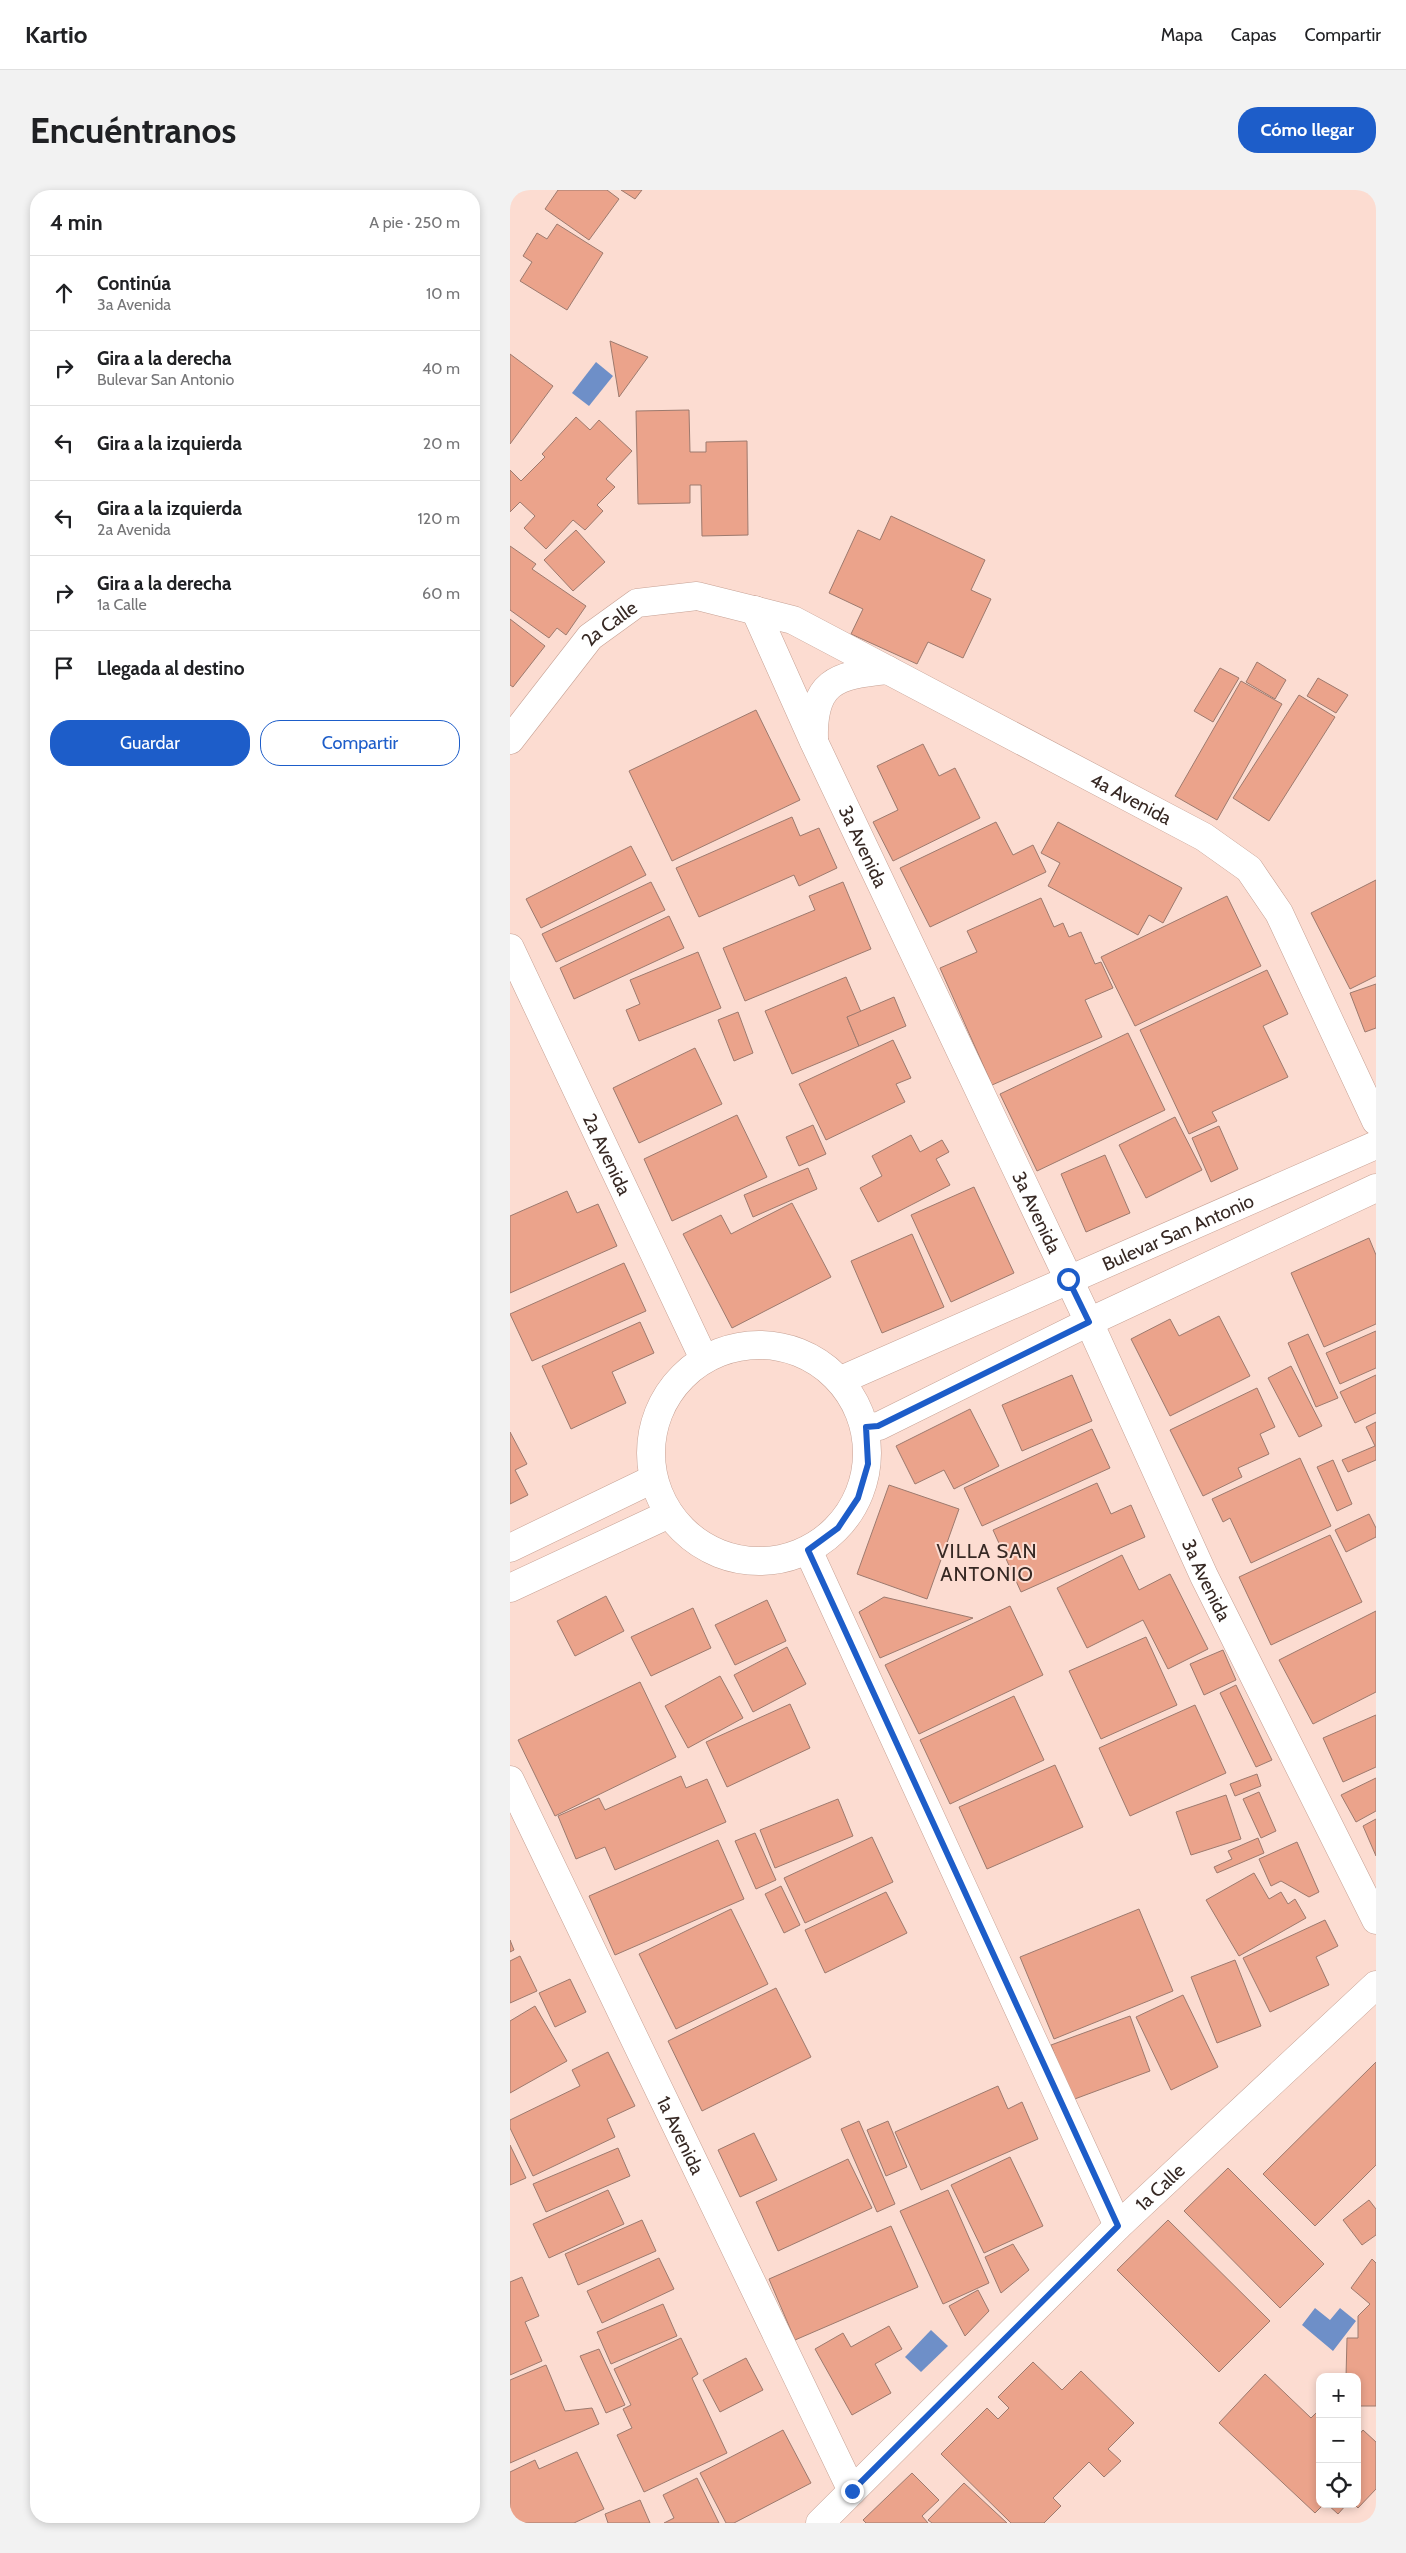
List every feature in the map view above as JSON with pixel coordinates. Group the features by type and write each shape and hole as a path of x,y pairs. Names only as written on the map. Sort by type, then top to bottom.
{"street":[{"name":"2a Calle","path":"510,740 590,637 637,603 697,596 755,610"},
{"name":"4a Avenida","path":"755,610 793,620 1204,837 1249,869 1279,913 1376,1121"},
{"name":"3a Avenida","path":"755,610 814,742 1089,1322 1204,1576 1376,1920"},
{"path":"814,742 813,717 822,694 837,680 856,673 888,670"},
{"name":"2a Avenida","path":"510,948 704,1358"},
{"name":"Bulevar San Antonio","path":"841,1380 1376,1144"},
{"path":"866,1427 878,1426 1089,1322 1376,1188"},
{"path":"767,1344 800,1351 841,1380 852,1396 866,1427 868,1464 858,1498 838,1528 808,1550 779,1559 747,1561 717,1553 690,1538 669,1514 660,1498 653,1479 650,1444 658,1411 677,1381 704,1358 734,1347 767,1344"},
{"path":"510,1548 653,1479"},
{"path":"510,1588 669,1514"},
{"path":"808,1550 1118,2226"},
{"name":"1a Avenida","path":"510,1780 852,2491"},
{"name":"1a Calle","path":"820,2523 1118,2226 1376,1985"}],"water":[{"path":"596,362 613,376 589,406 572,393"},
{"path":"1315,2308 1330,2320 1340,2308 1356,2321 1333,2351 1302,2325"},
{"path":"931,2330 948,2346 921,2372 905,2357"}],"building":[{"path":"558,190 607,190 619,199 589,240 545,209"},
{"path":"621,190 642,190 635,199"},
{"path":"557,224 603,253 567,310 520,281 532,262 523,256 537,233 547,239"},
{"path":"610,341 648,357 619,397"},
{"path":"510,354 553,386 510,444"},
{"path":"689,410 690,452 706,452 706,442 747,441 748,535 702,536 701,485 690,485 690,503 638,504 636,411"},
{"path":"576,417 590,430 599,420 632,451 606,479 615,487 597,505 603,511 585,530 573,520 546,549 524,528 535,516 520,502 510,512 510,470 521,481 545,457 542,454"},
{"path":"891,516 985,560 971,590 991,599 963,658 928,642 917,664 851,634 863,609 829,593 858,530 880,540"},
{"path":"576,530 605,562 573,591 544,560"},
{"path":"510,546 536,564 532,569 586,606 566,635 557,628 549,638 510,610"},
{"path":"510,619 545,646 513,687 510,685"},
{"path":"1257,662 1286,680 1275,699 1246,682"},
{"path":"1220,668 1239,678 1213,722 1194,711"},
{"path":"1318,678 1348,695 1336,713 1307,696"},
{"path":"1241,681 1282,704 1217,820 1175,796"},
{"path":"1299,695 1335,717 1269,821 1233,798"},
{"path":"756,710 800,800 672,861 629,771"},
{"path":"923,744 939,776 955,768 980,818 893,861 873,822 898,810 877,766"},
{"path":"792,817 800,836 819,828 837,868 799,886 794,875 699,917 676,868"},
{"path":"996,822 1013,855 1033,845 1046,872 930,927 900,868"},
{"path":"1058,822 1182,888 1163,923 1149,915 1138,935 1048,886 1060,863 1041,853"},
{"path":"631,846 646,875 541,928 526,899"},
{"path":"1376,880 1376,976 1350,989 1311,913"},
{"path":"651,882 665,910 556,962 542,934"},
{"path":"843,882 871,949 745,1001 723,948 815,910 809,896"},
{"path":"1227,896 1261,966 1135,1026 1101,957"},
{"path":"1041,898 1054,927 1063,923 1069,937 1081,932 1095,964 1101,962 1113,988 1085,1000 1102,1037 992,1085 940,968 977,952 967,931"},
{"path":"669,916 684,948 574,999 560,968"},
{"path":"698,952 721,1008 639,1041 626,1010 640,1004 630,980"},
{"path":"1267,970 1288,1014 1263,1026 1288,1077 1212,1112 1217,1121 1189,1134 1140,1030"},
{"path":"846,977 861,1012 847,1017 859,1046 792,1074 765,1011"},
{"path":"1376,984 1376,1028 1365,1032 1350,993"},
{"path":"894,997 906,1026 859,1046 847,1017"},
{"path":"738,1012 753,1053 734,1061 718,1020"},
{"path":"1128,1033 1165,1110 1037,1171 1000,1094"},
{"path":"893,1040 911,1078 896,1084 905,1102 826,1140 799,1084"},
{"path":"695,1048 722,1104 639,1143 613,1088"},
{"path":"737,1115 767,1177 672,1221 644,1159"},
{"path":"1175,1117 1202,1170 1146,1198 1119,1145"},
{"path":"813,1125 826,1154 799,1166 786,1137"},
{"path":"1219,1126 1238,1169 1211,1182 1192,1138"},
{"path":"911,1135 920,1152 942,1140 949,1152 936,1159 950,1185 878,1222 860,1188 882,1176 872,1156"},
{"path":"1105,1155 1130,1213 1086,1232 1061,1174"},
{"path":"808,1168 817,1189 753,1217 744,1195"},
{"path":"974,1187 1014,1273 951,1302 911,1215"},
{"path":"567,1191 577,1213 598,1204 617,1246 510,1293 510,1216"},
{"path":"792,1203 831,1277 732,1328 683,1234 721,1215 731,1234"},
{"path":"912,1234 944,1307 882,1333 851,1261"},
{"path":"1369,1238 1376,1255 1376,1324 1324,1347 1291,1273"},
{"path":"624,1263 646,1311 532,1361 510,1314"},
{"path":"1219,1316 1250,1376 1170,1416 1131,1339 1170,1319 1179,1336"},
{"path":"640,1322 654,1353 612,1372 626,1403 571,1429 542,1366"},
{"path":"1376,1331 1376,1368 1340,1384 1326,1353"},
{"path":"1308,1334 1338,1398 1316,1407 1288,1343"},
{"path":"1291,1366 1322,1426 1299,1437 1268,1378"},
{"path":"1072,1375 1092,1421 1022,1451 1002,1405"},
{"path":"1376,1375 1376,1413 1355,1423 1340,1392"},
{"path":"1257,1388 1275,1427 1260,1434 1269,1454 1238,1468 1242,1477 1203,1496 1170,1430"},
{"path":"970,1409 999,1466 954,1489 944,1470 915,1484 896,1446"},
{"path":"1376,1422 1376,1460 1348,1472 1342,1460 1375,1446 1366,1427"},
{"path":"1092,1429 1110,1468 982,1526 964,1488"},
{"path":"510,1432 527,1464 515,1470 528,1495 510,1504"},
{"path":"1300,1458 1331,1526 1251,1563 1230,1518 1223,1522 1212,1499"},
{"path":"1333,1460 1352,1504 1337,1511 1317,1467"},
{"path":"1097,1483 1111,1514 1131,1505 1145,1537 1021,1592 993,1530"},
{"path":"889,1485 959,1509 927,1599 857,1574"},
{"path":"1369,1514 1376,1528 1376,1537 1346,1552 1335,1530"},
{"path":"1330,1535 1362,1602 1271,1645 1239,1577"},
{"path":"1122,1555 1139,1590 1170,1574 1208,1649 1168,1669 1143,1620 1087,1648 1057,1588"},
{"path":"606,1596 624,1631 575,1656 557,1621"},
{"path":"884,1597 973,1618 880,1658 859,1612"},
{"path":"767,1600 786,1641 735,1665 715,1625"},
{"path":"1010,1606 1043,1675 919,1734 885,1665"},
{"path":"693,1608 711,1648 651,1676 631,1637"},
{"path":"1376,1611 1376,1692 1313,1724 1279,1660"},
{"path":"1146,1637 1177,1705 1101,1739 1069,1671"},
{"path":"787,1647 806,1684 753,1712 734,1675"},
{"path":"1223,1650 1236,1680 1204,1695 1190,1664"},
{"path":"720,1676 743,1718 688,1748 665,1706"},
{"path":"640,1682 676,1757 555,1816 518,1740"},
{"path":"1236,1685 1272,1760 1256,1767 1220,1693"},
{"path":"1014,1696 1044,1760 950,1804 920,1740"},
{"path":"790,1704 810,1748 727,1787 706,1742"},
{"path":"1195,1705 1226,1773 1130,1816 1099,1748"},
{"path":"1376,1715 1376,1767 1343,1782 1323,1738"},
{"path":"1055,1765 1083,1827 987,1869 959,1807"},
{"path":"1257,1774 1261,1786 1235,1796 1230,1784"},
{"path":"681,1776 686,1788 707,1779 726,1822 615,1870 605,1847 576,1859 558,1816 599,1798 605,1810"},
{"path":"1376,1778 1376,1811 1356,1822 1341,1795"},
{"path":"1259,1792 1276,1831 1261,1838 1243,1799"},
{"path":"1226,1795 1241,1839 1191,1855 1176,1812"},
{"path":"838,1799 853,1836 775,1868 760,1830"},
{"path":"1376,1819 1376,1856 1363,1826"},
{"path":"755,1833 776,1880 756,1889 735,1841"},
{"path":"872,1837 893,1882 805,1923 784,1878"},
{"path":"1258,1838 1264,1853 1217,1873 1214,1867 1232,1859 1228,1851"},
{"path":"718,1840 744,1899 615,1955 589,1896"},
{"path":"1297,1842 1319,1892 1309,1897 1281,1881 1271,1886 1259,1859"},
{"path":"1254,1873 1269,1899 1281,1892 1288,1904 1295,1899 1306,1918 1239,1956 1206,1900"},
{"path":"781,1886 800,1925 784,1933 765,1894"},
{"path":"886,1892 907,1933 825,1973 805,1930"},
{"path":"731,1909 768,1984 676,2029 639,1954"},
{"path":"1139,1909 1173,1991 1054,2039 1020,1957"},
{"path":"1325,1920 1338,1946 1316,1957 1329,1985 1270,2012 1243,1958"},
{"path":"510,1940 514,1950 510,1952"},
{"path":"520,1956 537,1991 510,2003 510,1961"},
{"path":"1235,1960 1261,2026 1217,2043 1191,1977"},
{"path":"570,1979 586,2012 555,2027 539,1993"},
{"path":"776,1988 811,2057 702,2111 668,2041"},
{"path":"1183,1995 1218,2067 1171,2090 1136,2017"},
{"path":"535,2006 567,2061 510,2093 510,2021"},
{"path":"1130,2016 1150,2071 1072,2100 1051,2045"},
{"path":"608,2052 635,2106 607,2119 615,2137 533,2176 510,2128 510,2120 580,2086 572,2070"},
{"path":"1376,2062 1376,2165 1315,2226 1263,2174"},
{"path":"998,2086 1008,2109 1022,2102 1038,2139 921,2190 895,2132"},
{"path":"859,2121 895,2204 877,2212 841,2129"},
{"path":"888,2121 907,2167 886,2176 867,2130"},
{"path":"754,2133 777,2180 740,2197 718,2150"},
{"path":"510,2145 526,2178 510,2185"},
{"path":"618,2148 630,2176 546,2212 533,2184"},
{"path":"1010,2157 1043,2226 984,2253 951,2185"},
{"path":"848,2159 872,2208 778,2251 756,2202"},
{"path":"1228,2168 1324,2264 1280,2308 1184,2211"},
{"path":"608,2190 624,2224 549,2258 533,2224"},
{"path":"948,2190 989,2283 943,2304 900,2211"},
{"path":"1369,2200 1376,2209 1376,2235 1362,2245 1343,2220"},
{"path":"642,2220 656,2251 578,2285 565,2254"},
{"path":"1168,2220 1270,2321 1219,2372 1117,2270"},
{"path":"891,2226 918,2287 795,2340 769,2279"},
{"path":"1013,2244 1029,2270 1001,2293 985,2257"},
{"path":"659,2258 674,2289 602,2323 587,2291"},
{"path":"1372,2259 1376,2263 1376,2406 1361,2406 1361,2373 1346,2373 1347,2338 1358,2338 1358,2316 1370,2304 1351,2288"},
{"path":"522,2277 539,2316 525,2322 542,2361 510,2375 510,2282"},
{"path":"978,2290 989,2311 965,2336 949,2306"},
{"path":"663,2304 677,2336 611,2364 597,2332"},
{"path":"889,2326 902,2349 875,2364 891,2393 852,2415 815,2349 843,2333 851,2347"},
{"path":"681,2338 698,2374 692,2378 727,2453 644,2492 617,2435 632,2428 623,2409 631,2405 614,2369"},
{"path":"599,2349 625,2405 606,2413 580,2356"},
{"path":"746,2358 763,2390 720,2412 703,2380"},
{"path":"1033,2362 1062,2390 1081,2371 1134,2423 1108,2449 1121,2461 1104,2477 1089,2462 1053,2498 1061,2506 1044,2523 1011,2523 941,2454 987,2408 998,2419 1009,2408 998,2397"},
{"path":"546,2365 565,2411 592,2408 599,2424 510,2463 510,2380"},
{"path":"1265,2374 1311,2418 1316,2413 1316,2508 1320,2508 1315,2513 1219,2423"},
{"path":"783,2430 811,2483 734,2523 726,2523 700,2473"},
{"path":"1363,2430 1376,2442 1376,2489 1361,2505 1361,2463 1361,2432"},
{"path":"577,2452 604,2509 574,2523 515,2523 510,2513 510,2472 535,2460 539,2469"},
{"path":"912,2473 939,2500 922,2516 928,2523 866,2523 863,2520"},
{"path":"697,2478 719,2523 664,2523 674,2518 663,2495"},
{"path":"964,2483 1007,2523 932,2523 928,2520"},
{"path":"640,2500 650,2523 608,2523 605,2514"},
{"path":"1331,2508 1343,2508 1338,2514"}],"district":[{"name":"VILLA SAN ANTONIO","path":"987,1562"}],"route":[{"path":"852,2491 1118,2226 808,1550 838,1528 858,1498 868,1464 866,1427 878,1426 1089,1322 1068,1279"}]}
